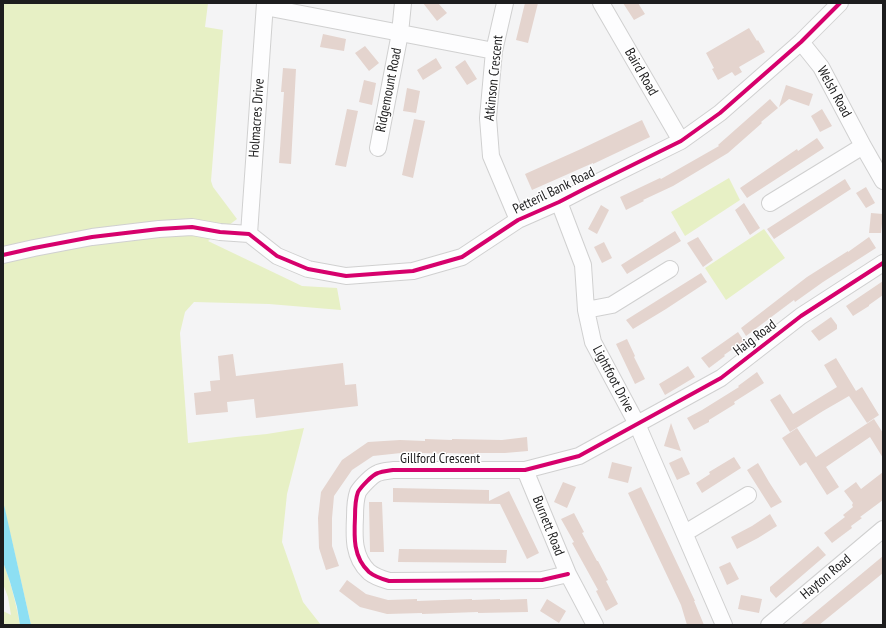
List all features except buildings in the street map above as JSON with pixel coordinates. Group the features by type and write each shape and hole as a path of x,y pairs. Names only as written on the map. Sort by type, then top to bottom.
{"street":[{"name":"Ridgemount Road","path":"378,148 400,33 403,3"},
{"name":"Atkinson Crescent","path":"505,3 494,51 488,118 491,156 518,220"},
{"name":"Baird Road","path":"602,3 681,141"},
{"name":"Petteril Bank Road","path":"249,234 277,256 308,269 346,276 413,271 462,257 518,220 559,202 681,141 720,113 801,42 840,3"},
{"name":"Ridgemount Road","path":"265,5 494,51"},
{"name":"Holmacres Drive","path":"249,234 265,5"},
{"name":"Welsh Road","path":"801,42 821,67 883,181"},
{"path":"770,203 863,146"},
{"name":"Lightfoot Drive","path":"559,202 583,265 586,310 593,342 637,424 724,625"},
{"path":"3,255 92,237 192,226 220,232 249,234"},
{"name":"Haig Road","path":"637,424 721,378 801,316 883,263"},
{"path":"586,310 612,305 670,269"},
{"name":"Gillford Crescent","path":"568,574 542,580 389,581 378,577 370,572 361,561 354,541 355,504 359,492 366,482 377,473 393,470 525,470 579,456 637,424"},
{"name":"Burnett Road","path":"525,470 568,574 595,625"},
{"path":"685,533 748,495"},
{"name":"Hayton Road","path":"769,625 883,529"}],"green space":[{"path":"3,3 208,3 205,27 223,30 211,181 213,187 237,219 208,241 302,286 337,288 341,310 269,304 194,302 185,312 180,333 188,443 267,434 304,428 287,494 282,542 303,602 321,625 31,625 3,502"},
{"path":"729,178 740,200 685,236 671,212"},
{"path":"764,229 785,258 726,300 705,268"},
{"path":"3,562 13,593 20,625 3,625 3,611 11,615 8,597 3,584"}],"water":[{"path":"3,502 31,625 20,625 17,607 3,562"}],"cycle path":[{"path":"3,255 92,237 159,229 192,227 220,232 249,234 277,256 308,269 346,276 413,271 462,257 518,220 559,202 681,141 720,113 801,42 840,3"},
{"path":"568,574 542,580 389,581 379,578 369,572 360,560 357,553 355,539 355,504 358,492 373,476 386,471 525,470 579,456 721,378 801,316 883,263"}]}
